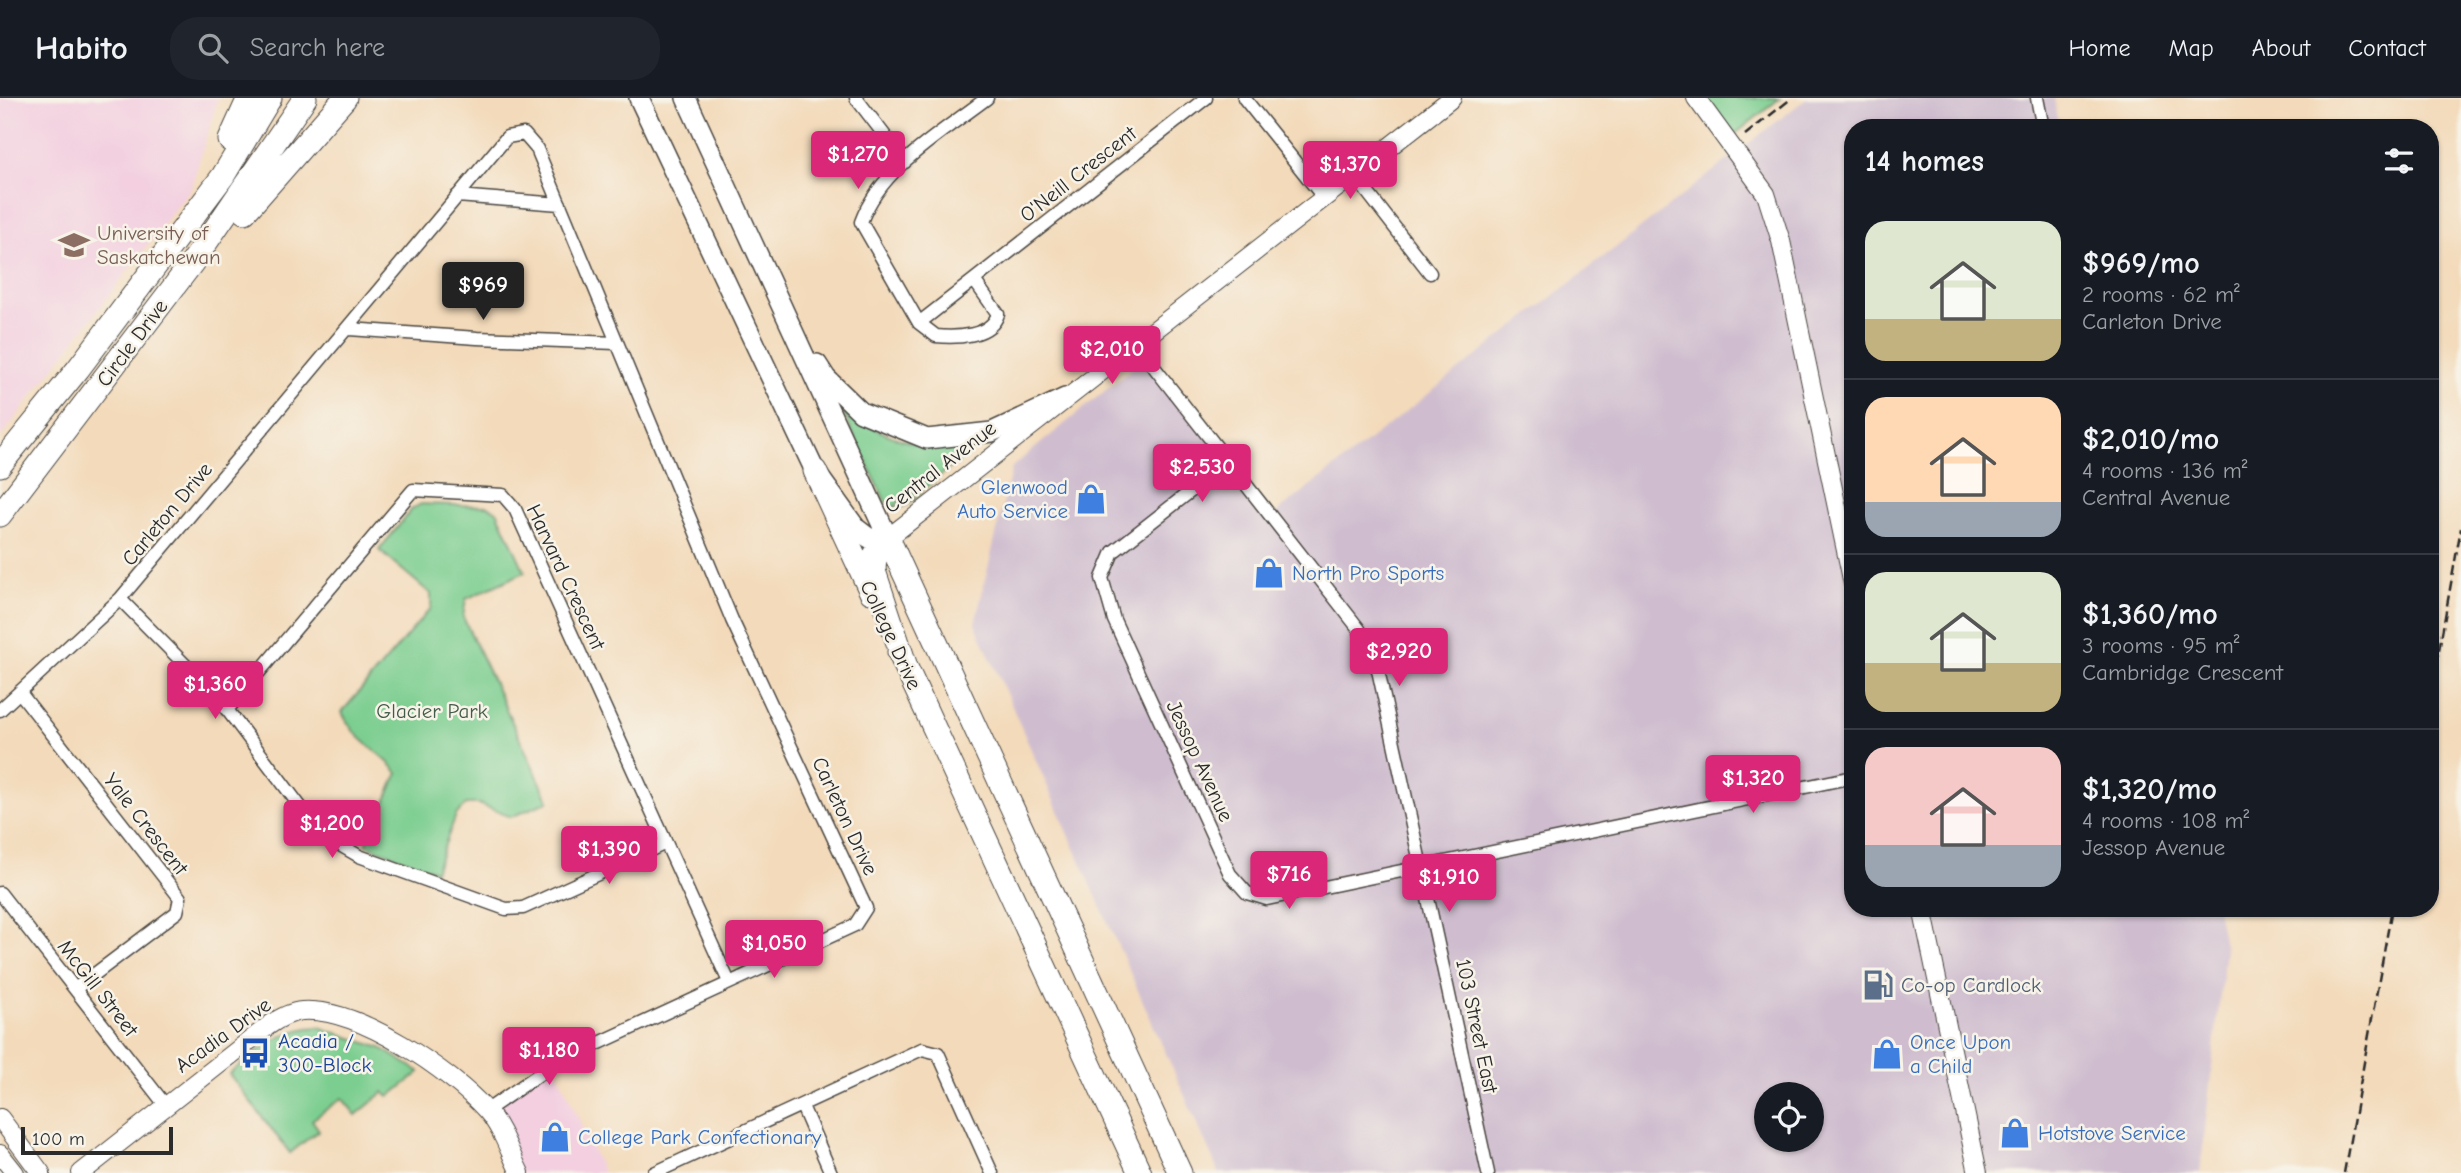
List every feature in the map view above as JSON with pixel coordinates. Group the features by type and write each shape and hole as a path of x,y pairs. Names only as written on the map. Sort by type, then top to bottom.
{"highway":[{"path":"188,220 204,181 228,145 249,98"},
{"name":"Circle Drive","path":"0,465 78,369 242,148 270,98"},
{"name":"Circle Drive","path":"0,515 192,264 305,98"},
{"path":"192,264 241,217 345,98"},
{"name":"College Drive","path":"815,471 1140,1173"},
{"path":"0,530 13,512 17,495"},
{"path":"888,538 875,555 874,571 905,664"},
{"name":"College Drive","path":"888,538 1180,1173"},
{"path":"1160,1128 1189,1173"}],"main road":[{"name":"College Drive","path":"639,98 815,471"},
{"name":"College Drive","path":"686,98 888,538"},
{"path":"785,313 826,378 861,412 927,439 992,432 1066,398"},
{"path":"815,471 856,528 869,538 888,538"}],"street":[{"path":"856,98 905,162"},
{"path":"974,280 998,314 990,326 948,337 936,336 919,323 861,222 866,207 905,162 987,98"},
{"name":"O'Neill Crescent","path":"919,323 1206,98"},
{"path":"1244,98 1324,198"},
{"name":"Central Avenue","path":"888,538 1452,98"},
{"path":"1696,98 1766,194 1781,241 1844,541"},
{"path":"2037,98 2041,119"},
{"name":"Carleton Drive","path":"0,710 21,694 120,599 349,329 507,137 524,134 537,149 732,620 866,908 855,925 554,1064 486,1111"},
{"path":"1354,175 1430,273"},
{"path":"457,196 560,204"},
{"path":"349,329 477,338 616,343"},
{"name":"103 Street East","path":"1136,344 1359,629 1378,670 1420,866 1446,970 1488,1173"},
{"name":"Jessop Avenue","path":"1228,462 1113,551 1102,578 1114,620 1230,874 1247,893 1267,899 1844,779"},
{"name":"Harvard Crescent","path":"227,710 413,491 503,495 515,509 729,982"},
{"path":"120,599 227,710 321,834 359,856 491,906 506,909 523,908 666,843"},
{"name":"Yale Crescent","path":"21,694 180,898 177,912 75,989"},
{"name":"McGill Street","path":"0,893 166,1106"},
{"path":"1924,917 1978,1173"},
{"name":"Acadia Drive","path":"81,1173 268,1026 281,1018 306,1011 337,1017 390,1037 410,1048 486,1111 520,1173"},
{"path":"654,1173 677,1168 922,1049 938,1053 992,1173"},
{"path":"802,1106 831,1173"},
{"path":"0,1118 41,1173"},
{"path":"0,1154 15,1173"}],"shaded area":[{"name":"University of Saskatchewan","path":"0,98 218,98 191,188 0,438"},
{"path":"1807,98 2054,98 2058,119 1844,119 1844,917 2219,917 2225,950 2200,1173 1219,1173 975,623 1012,467 1145,358 1271,517"},
{"path":"554,1064 603,1173 520,1173 486,1111"}],"green space":[{"path":"1696,98 1780,98 1729,139"},
{"path":"840,406 895,438 930,446 967,447 966,455 924,489 895,505 898,508 891,506 886,503"},
{"name":"Glacier Park","path":"421,504 488,506 497,511 525,572 466,599 463,617 549,801 511,817 479,804 466,804 456,815 435,871 366,845 398,773 361,739 342,712 431,608 431,594 379,550 412,509"},
{"path":"319,1027 381,1048 420,1072 389,1097 384,1092 356,1115 342,1098 312,1120 319,1130 290,1153 229,1074 281,1036 305,1028"}],"railway":[{"path":"1745,135 1792,98"},
{"path":"2439,650 2461,528"},
{"path":"2344,1173 2390,917"}],"place":[{"name":"University of Saskatchewan","path":"74,245"},
{"name":"Glenwood Auto Service","path":"1091,499"},
{"name":"North Pro Sports","path":"1269,573"},
{"name":"Co-op Cardlock","path":"1878,985"},
{"name":"Acadia / 300-Block","path":"255,1053"},
{"name":"Once Upon a Child","path":"1887,1054"},
{"name":"Hotstove Service","path":"2015,1133"},
{"name":"College Park Confectionary","path":"555,1137"}]}
